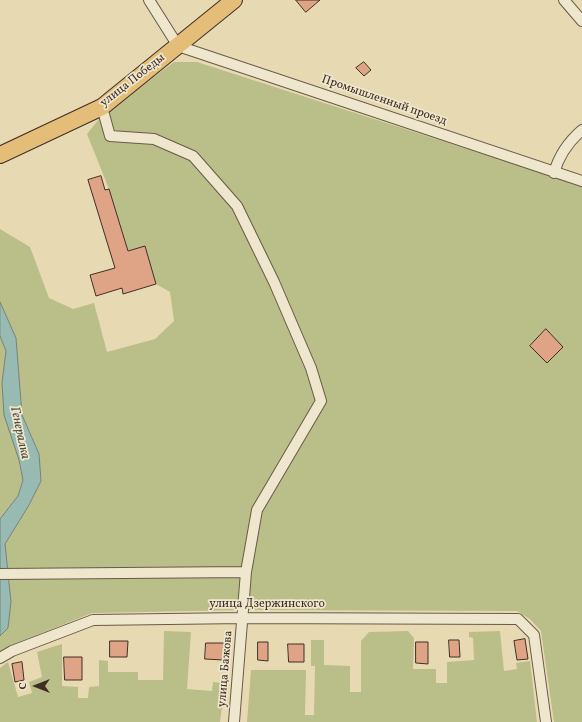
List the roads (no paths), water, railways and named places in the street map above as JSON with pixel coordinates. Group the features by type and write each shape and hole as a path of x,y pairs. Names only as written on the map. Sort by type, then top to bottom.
{"main road":[{"name":"улица Победы","path":"0,155 102,107 234,0"}],"street":[{"path":"149,0 178,46"},
{"path":"564,0 582,21"},
{"name":"Промышленный проезд","path":"178,46 582,181"},
{"name":"улица Бажова","path":"102,107 102,114 110,136 154,139 193,156 237,206 274,282 312,368 321,401 257,510 246,572 234,722"},
{"path":"554,172 558,159 572,139 582,130"},
{"path":"0,574 246,572"},
{"name":"улица Дзержинского","path":"0,658 12,651 93,620 243,618 518,619 534,635 546,722"}],"water":[{"name":"Генералка","path":"0,302 16,338 22,415 39,454 41,481 29,505 5,544 11,602 8,628 0,636 0,519 18,496 23,480 19,460 4,415 2,383 6,351 0,336"}]}
